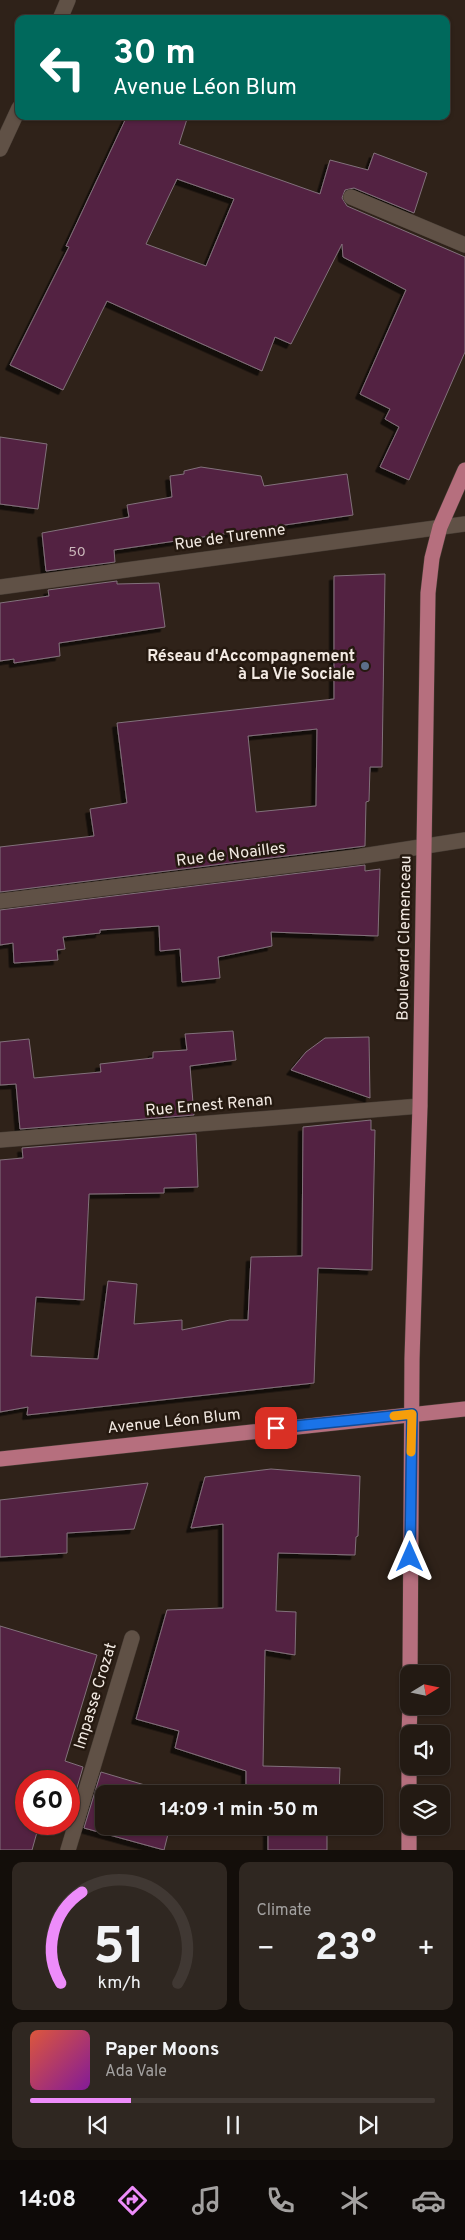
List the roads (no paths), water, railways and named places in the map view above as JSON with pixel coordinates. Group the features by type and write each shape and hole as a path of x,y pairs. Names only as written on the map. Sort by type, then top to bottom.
{"main road":[{"name":"Boulevard Clemenceau","path":"410,1665 412,1414 420,1106 428,593 432,558 440,527 465,470"},
{"name":"Avenue Léon Blum","path":"0,1459 465,1409"},
{"path":"408,1835 408,1850"}],"street":[{"path":"62,15 68,0"},
{"path":"0,149 15,117"},
{"path":"351,197 465,245"},
{"name":"Rue de Turenne","path":"0,587 465,524"},
{"name":"Rue de Noailles","path":"0,901 356,857 465,840"},
{"name":"Rue Ernest Renan","path":"0,1140 420,1106"},
{"name":"Impasse Crozat","path":"68,1850 132,1638"}],"place":[{"name":"Réseau d'Accompagnement à La Vie Sociale","path":"365,666"}]}
